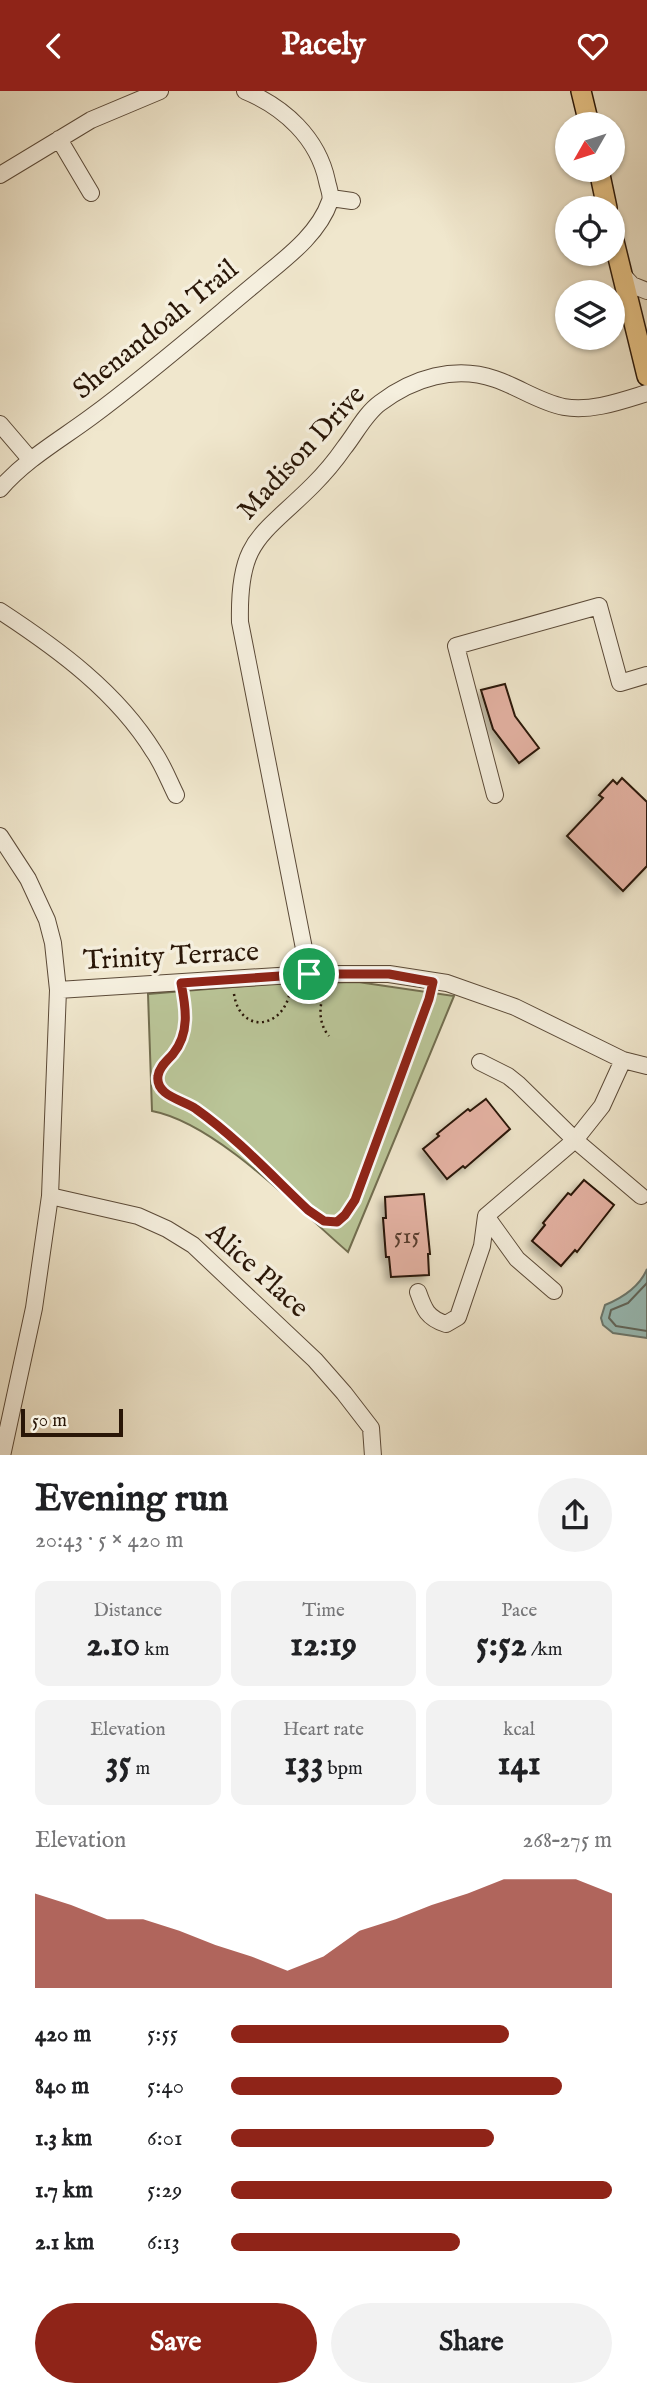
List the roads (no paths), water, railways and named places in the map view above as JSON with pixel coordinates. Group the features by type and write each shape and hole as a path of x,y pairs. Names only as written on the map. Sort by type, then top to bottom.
{"main road":[{"path":"581,91 586,112"},
{"path":"619,266 647,376"}],"street":[{"path":"0,176 100,116 160,91"},
{"path":"244,91 275,107 296,124 312,143 324,164 331,198 352,201"},
{"path":"59,139 90,193"},
{"name":"Shenandoah Trail","path":"0,489 30,459 147,374 290,254 319,224 331,198"},
{"path":"621,273 632,285 647,291"},
{"path":"635,329 636,314 647,301"},
{"name":"Madison Drive","path":"309,974 240,622 241,582 248,556 257,539 316,482 345,448 368,414 384,400 416,381 447,374 483,376 566,407 584,408 619,402 647,393"},
{"path":"0,424 30,459"},
{"path":"495,795 456,646 599,606 620,683 647,675"},
{"path":"0,611 46,641 104,691 132,721 155,753 176,795"},
{"path":"0,836 28,879 47,920 53,943 58,989 50,1196 34,1308 2,1455"},
{"name":"Trinity Terrace","path":"58,989 233,981 309,974 389,974 447,983 515,1007 623,1060 647,1066"},
{"path":"418,1292 426,1314 434,1320 446,1324 458,1317 482,1247 486,1216 575,1140 602,1106 623,1060"},
{"path":"480,1062 518,1084 575,1140 641,1196"},
{"name":"Alice Place","path":"50,1196 138,1216 167,1229 192,1245 315,1360 344,1393 370,1428 373,1455"},
{"path":"486,1216 517,1259 554,1291"}],"water":[{"path":"647,1269 647,1338 613,1333 603,1325 601,1318 605,1305 629,1291"}]}
